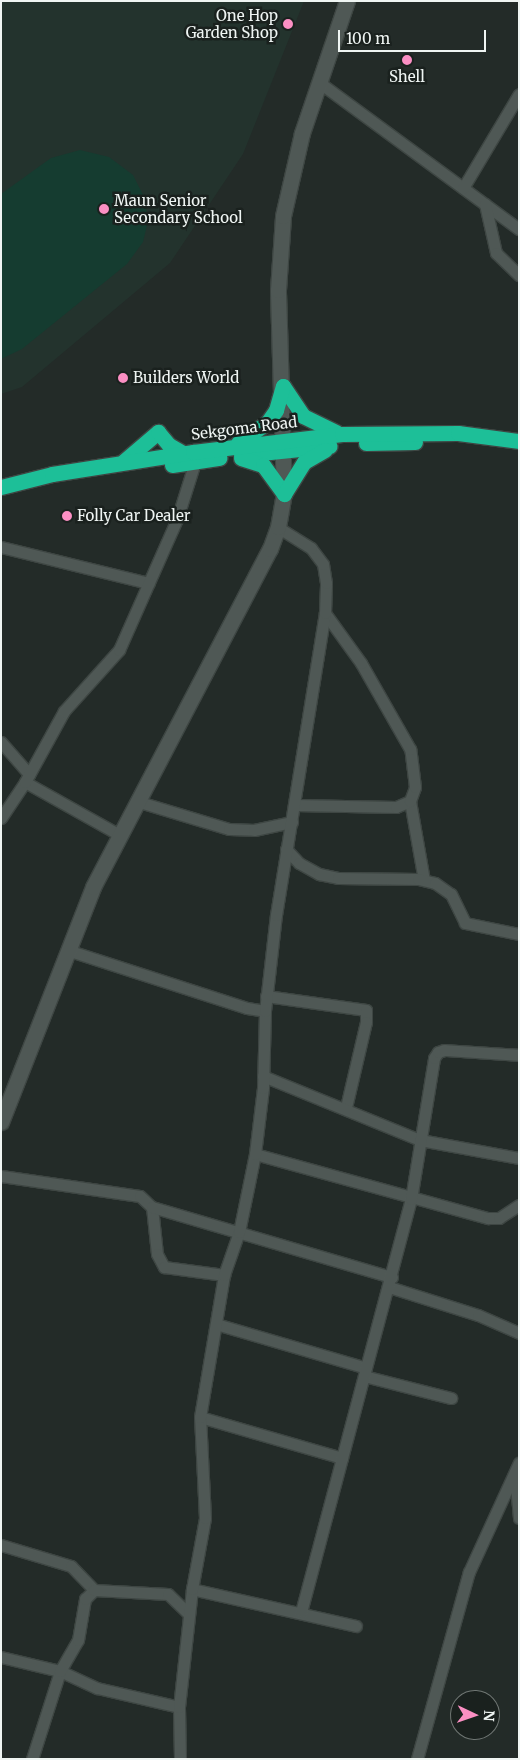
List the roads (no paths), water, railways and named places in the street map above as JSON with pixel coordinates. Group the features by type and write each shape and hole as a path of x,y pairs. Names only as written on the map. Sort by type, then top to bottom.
{"highway":[{"path":"283,386 303,416 342,439"},
{"path":"283,386 276,410 267,423 233,451 263,465 284,494"},
{"path":"120,464 139,451 158,432 169,445 189,458"},
{"name":"Sekgoma Road","path":"1,487 54,484 233,451 342,439 458,433 519,441"},
{"path":"284,494 292,476 310,456 342,439"},
{"name":"Sekgoma Road","path":"1,487 52,474 120,464 189,458"}],"street":[{"path":"1,1122 67,950 118,834 270,549 278,527 284,494 283,386 278,290 283,216 302,133 348,1"},
{"path":"320,83 519,229"},
{"path":"463,188 519,94"},
{"path":"485,204 496,253 503,264 519,276"},
{"path":"1,818 27,778 64,711 120,650 177,519 189,458"},
{"path":"180,1759 179,1707 192,1589 205,1518 200,1417 224,1275 239,1232 255,1154 263,1076 266,996 286,849 295,805 324,613 326,583 323,564 311,548 278,527"},
{"path":"1,547 149,584"},
{"path":"324,613 361,663 410,749 415,787 410,801 424,880"},
{"path":"1,742 27,778 118,834"},
{"path":"136,801 229,830 254,830 292,822"},
{"path":"295,805 396,807 410,801"},
{"path":"286,849 299,863 319,874 338,878 424,880 435,882 451,894 465,923 519,934"},
{"path":"67,950 247,1008 265,1011"},
{"path":"266,996 366,1010 366,1022 346,1107"},
{"path":"300,1612 411,1199 420,1140 438,1052 519,1055"},
{"path":"263,1076 346,1107 420,1140 519,1158"},
{"path":"255,1154 411,1199 488,1218 499,1218 519,1205"},
{"path":"1,1176 125,1192 147,1200 152,1207 157,1254 164,1267 224,1275"},
{"path":"152,1207 239,1232 390,1282 478,1315 519,1333"},
{"path":"216,1324 451,1398"},
{"path":"200,1417 342,1458"},
{"path":"517,1468 519,1518"},
{"path":"416,1759 469,1572 517,1468"},
{"path":"1,1545 72,1566 94,1590 168,1594 189,1614"},
{"path":"192,1589 356,1626"},
{"path":"32,1759 60,1671 72,1655 85,1599 94,1590"},
{"path":"1,1657 60,1671 97,1688 179,1707"}],"place":[{"name":"One Hop Garden Shop","path":"288,24"},
{"name":"Shell","path":"407,60"},
{"name":"Maun Senior Secondary School","path":"104,209"},
{"name":"Builders World","path":"123,378"},
{"name":"Folly Car Dealer","path":"67,516"}]}
